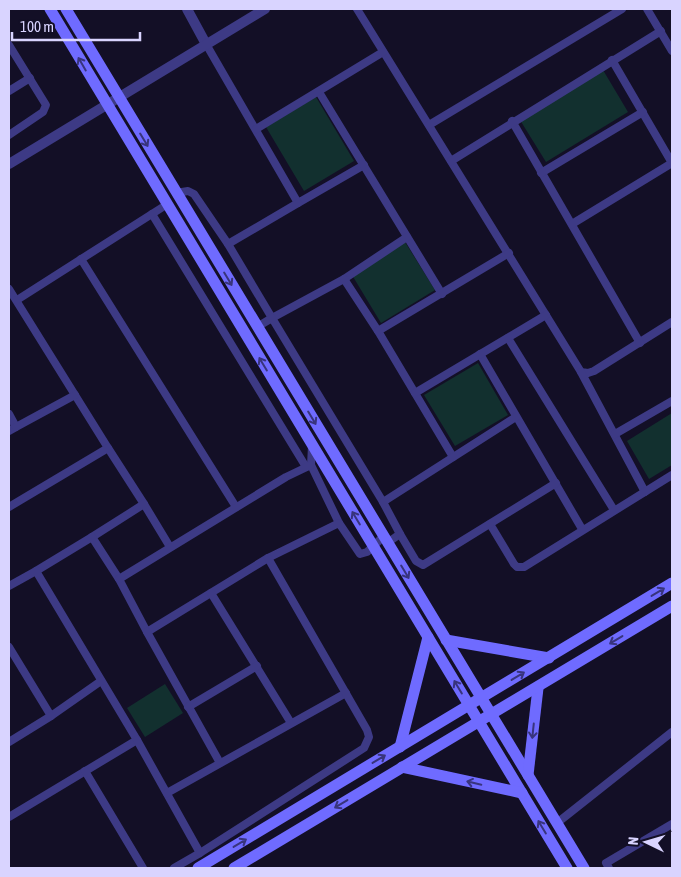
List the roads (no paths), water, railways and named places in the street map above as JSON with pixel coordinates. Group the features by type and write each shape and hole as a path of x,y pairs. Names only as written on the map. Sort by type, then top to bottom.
{"main road":[{"path":"50,9 166,205 567,868"},
{"path":"66,9 584,868"},
{"path":"198,868 672,583"},
{"path":"234,868 479,721 538,688 672,606"},
{"path":"400,747 428,637"},
{"path":"446,640 549,658"},
{"path":"528,775 538,688"},
{"path":"402,767 522,794"}],"street":[{"path":"187,9 298,203"},
{"path":"9,164 264,9"},
{"path":"357,9 510,253 581,372 645,492"},
{"path":"429,125 622,9"},
{"path":"647,9 672,51"},
{"path":"450,160 660,31"},
{"path":"9,44 44,100 46,109 9,135"},
{"path":"256,129 383,52"},
{"path":"572,224 672,163 612,60"},
{"path":"9,91 30,78"},
{"path":"319,92 442,294"},
{"path":"541,172 643,112"},
{"path":"512,121 640,343"},
{"path":"228,244 364,165"},
{"path":"176,193 188,191 194,194 228,244 383,502 416,561 423,565 556,483"},
{"path":"17,300 166,205"},
{"path":"152,214 309,466 339,523 360,554 364,554 385,540 400,534"},
{"path":"257,327 344,279 407,237"},
{"path":"378,330 510,253"},
{"path":"81,259 236,507"},
{"path":"344,279 378,330 453,457"},
{"path":"9,290 170,547"},
{"path":"415,393 546,315"},
{"path":"581,372 588,373 594,371 672,322"},
{"path":"508,338 614,510"},
{"path":"480,354 582,529"},
{"path":"9,414 12,429 75,395"},
{"path":"615,434 672,401"},
{"path":"383,502 516,416"},
{"path":"309,466 312,446"},
{"path":"9,507 108,448"},
{"path":"119,579 236,507 309,466"},
{"path":"490,524 514,564 521,568 672,475"},
{"path":"9,586 144,504"},
{"path":"147,632 268,558 339,523"},
{"path":"92,537 119,579 220,763"},
{"path":"174,868 364,748 369,737 368,730 268,558"},
{"path":"36,570 137,740 200,853"},
{"path":"211,593 291,723"},
{"path":"9,647 52,716"},
{"path":"9,663 16,659"},
{"path":"188,707 257,666"},
{"path":"9,742 52,716 101,681"},
{"path":"167,793 346,692"},
{"path":"556,823 672,732"},
{"path":"9,817 137,740"},
{"path":"86,771 143,868"},
{"path":"598,868 608,866 672,824"}]}
